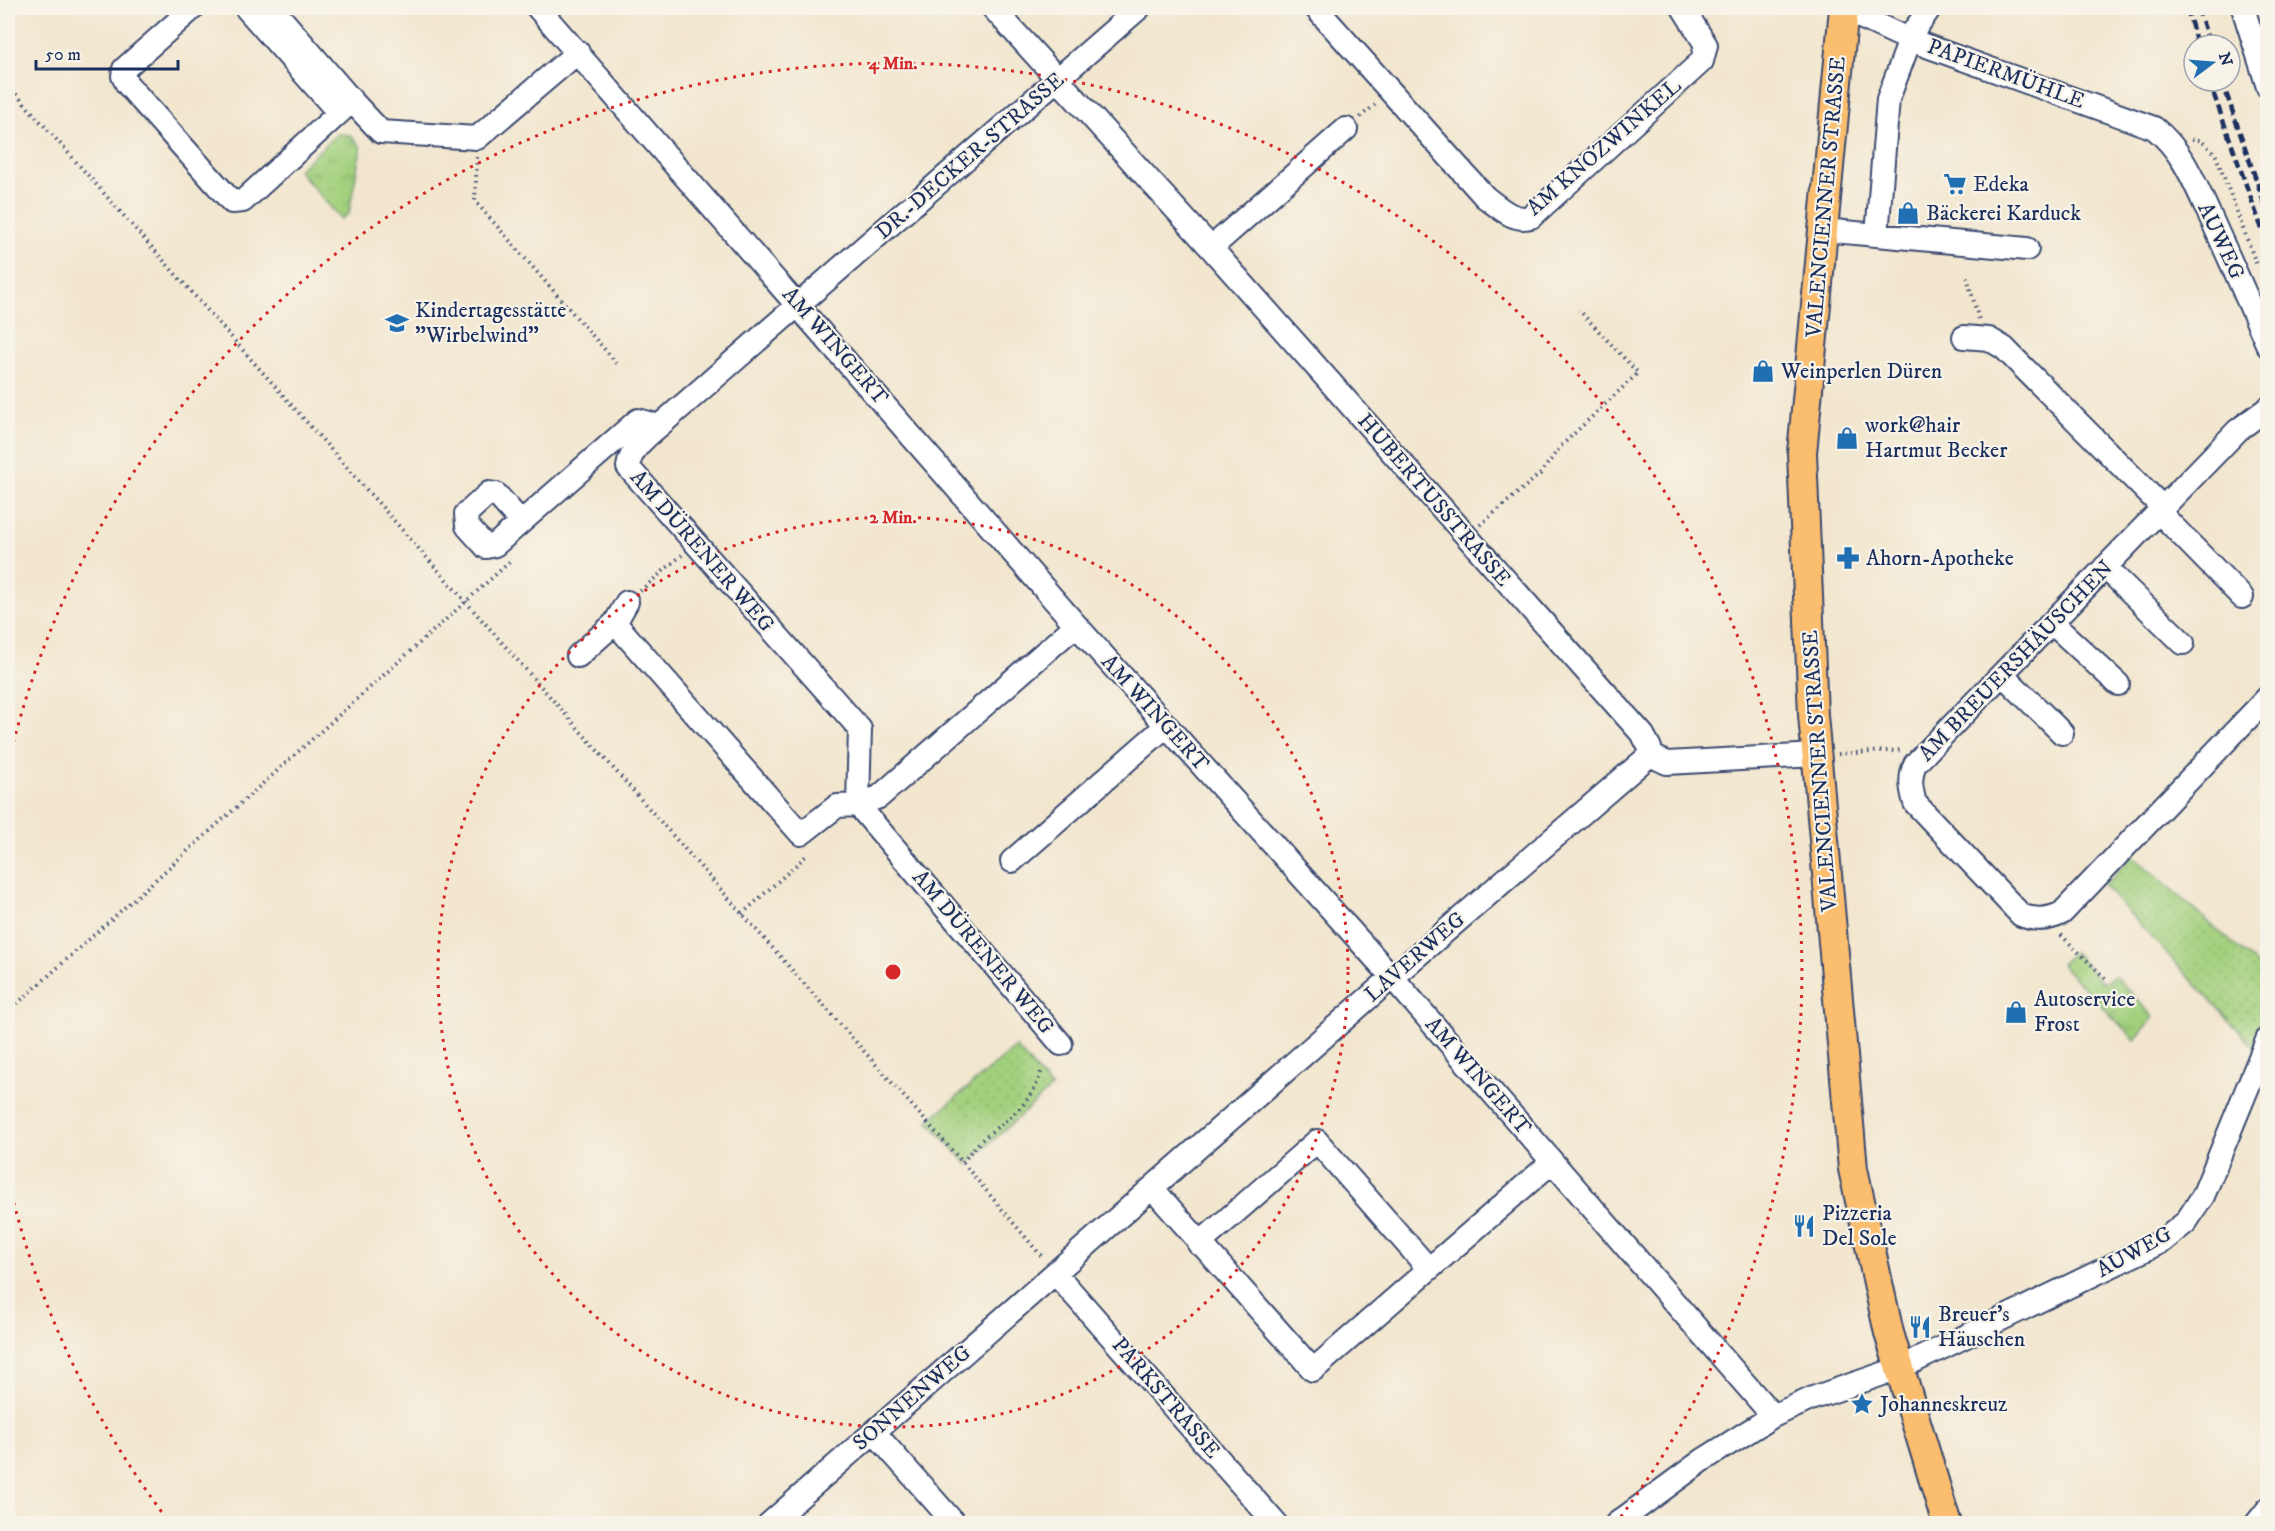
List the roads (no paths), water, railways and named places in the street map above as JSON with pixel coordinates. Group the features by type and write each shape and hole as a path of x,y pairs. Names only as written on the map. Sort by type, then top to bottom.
{"main road":[{"name":"VALENCIENNER STRASSE","path":"1843,8 1802,453 1816,755 1853,1169 1872,1259 1900,1368 1947,1524"}],"street":[{"path":"193,8 124,69 123,76 127,84 232,202 243,201 346,107"},
{"path":"246,8 346,107 381,132 477,138 578,52"},
{"path":"272,8 346,107"},
{"name":"AM WINGERT","path":"538,8 799,304 1076,626 1392,977 1773,1416"},
{"name":"HUBERTUSSTRASSE","path":"993,8 1059,77 1643,735 1650,748 1650,755"},
{"name":"DR.-DECKER-STRASSE","path":"799,304 1139,8"},
{"name":"AM KNOZWINKEL","path":"1316,8 1485,196 1512,216 1522,219 1531,217 1702,61 1706,45 1683,8"},
{"name":"PAPIERMÜHLE","path":"1843,8 1909,39 2154,128 2168,138"},
{"path":"1877,235 1888,99 1909,39 1930,8"},
{"path":"2243,8 2268,87"},
{"path":"1211,248 1346,129"},
{"name":"AUWEG","path":"2168,138 2183,159 2268,346"},
{"path":"1823,230 2027,249"},
{"name":"AM DÜRENER WEG","path":"799,304 659,426 629,456 627,467 860,729 858,806 1061,1044"},
{"path":"1974,338 2004,348 2242,597"},
{"name":"AM BREUERSHÄUSCHEN","path":"2268,408 2238,429 1920,759 1910,774 1915,803 2020,915 2030,919 2052,919 2062,913 2268,697"},
{"path":"521,522 638,420 659,426"},
{"path":"2105,567 2183,643"},
{"path":"578,656 615,623 627,602"},
{"path":"615,623 801,834 837,806 858,806 879,797 1076,626"},
{"path":"2052,623 2118,684"},
{"path":"2002,674 2062,733"},
{"path":"1012,861 1132,759 1166,726"},
{"path":"1650,755 1667,763 1816,755"},
{"name":"LAVERWEG","path":"1055,1273 1392,977 1650,755"},
{"name":"AUWEG","path":"1616,1524 1703,1460 1773,1416 1813,1398 1900,1368 2163,1241 2186,1222 2204,1196 2268,1038"},
{"path":"1199,1244 1317,1141 1428,1268"},
{"path":"1152,1188 1313,1371 1428,1268 1552,1162"},
{"name":"SONNENWEG","path":"769,1524 1055,1273"},
{"name":"PARKSTRASSE","path":"1055,1273 1276,1524"},
{"path":"874,1432 955,1524"},
{"path":"2256,1524 2268,1509"}],"railway":[{"path":"2187,8 2194,33"},
{"path":"2198,8 2206,33"},
{"path":"2213,93 2268,246"},
{"path":"2226,93 2268,214"}],"place":[{"name":"Edeka","path":"1955,184"},
{"name":"Bäckerei Karduck","path":"1908,213"},
{"name":"Kindertagesstätte \"Wirbelwind\"","path":"397,323"},
{"name":"Weinperlen Düren","path":"1763,371"},
{"name":"work@hair Hartmut Becker","path":"1847,438"},
{"name":"Ahorn-Apotheke","path":"1848,558"},
{"name":"Autoservice Frost","path":"2016,1012"},
{"name":"Pizzeria Del Sole","path":"1804,1226"},
{"name":"Breuer's Häuschen","path":"1920,1327"},
{"name":"Johanneskreuz","path":"1862,1404"}]}
